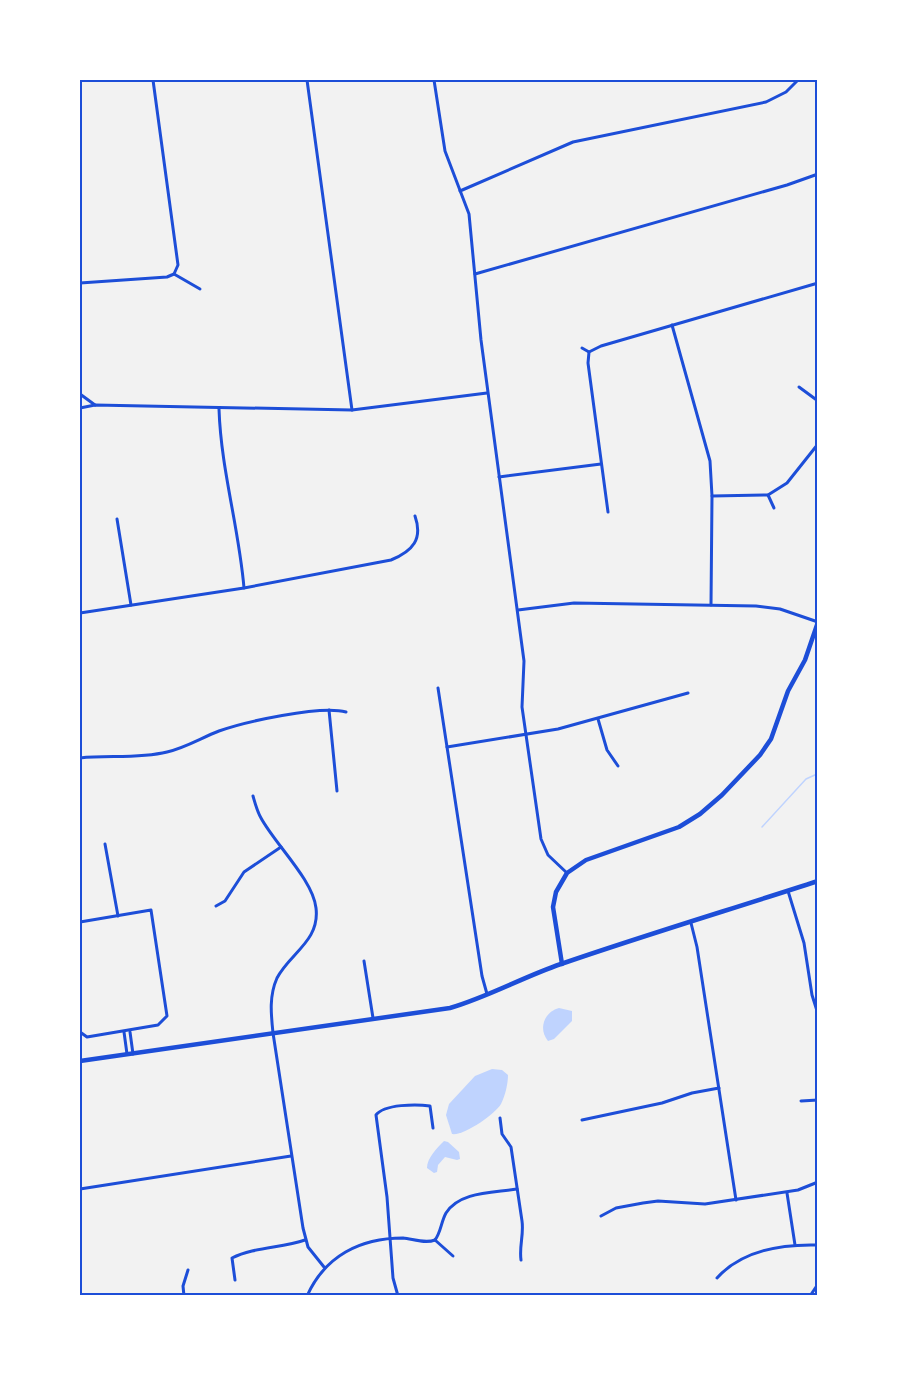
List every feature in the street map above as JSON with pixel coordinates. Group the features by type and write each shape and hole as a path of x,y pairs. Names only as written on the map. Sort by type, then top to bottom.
{"main road":[{"path":"562,964 553,907 556,892 567,873 586,860 679,827 700,814 722,795 760,755 771,739 788,691 805,660 818,622"},
{"path":"80,1062 450,1008 562,964 818,881"}],"street":[{"path":"80,283 167,277 174,274 178,265 153,80"},
{"path":"307,80 352,410"},
{"path":"434,80 444,151 469,214 488,393 524,661 522,700 526,735 542,843 548,855 567,873"},
{"path":"460,191 573,142 766,102 786,92 798,80"},
{"path":"475,274 492,271 818,174"},
{"path":"174,274 200,289"},
{"path":"589,352 601,346 818,283"},
{"path":"672,325 709,451 712,496 711,605"},
{"path":"582,348 589,352"},
{"path":"589,352 588,363 608,513"},
{"path":"799,387 818,401"},
{"path":"80,408 95,405 352,410 488,393"},
{"path":"80,394 95,405"},
{"path":"219,409 226,480 244,588"},
{"path":"712,496 768,495 787,483 818,444"},
{"path":"499,477 601,464"},
{"path":"768,495 774,508"},
{"path":"80,613 244,588 379,563 399,556 408,550 417,539 419,527 416,516"},
{"path":"117,519 132,605"},
{"path":"518,610 574,603 769,607 818,622"},
{"path":"438,688 482,976 487,994"},
{"path":"447,747 526,735 598,719 688,693"},
{"path":"329,710 337,791"},
{"path":"80,758 162,753 178,749 221,730 242,725 288,715 329,710 346,712"},
{"path":"598,719 607,750 618,766"},
{"path":"253,796 261,818 310,890 315,902 314,928 309,940 274,985 271,1002 273,1033 305,1240 314,1257 324,1268"},
{"path":"105,844 118,916"},
{"path":"216,906 225,901 244,872 281,847"},
{"path":"788,891 804,943 812,995 818,1014"},
{"path":"80,922 151,910 167,1009 167,1016 162,1023 130,1031 87,1037 80,1032"},
{"path":"691,923 698,947 736,1200"},
{"path":"364,961 374,1020"},
{"path":"130,1031 133,1054"},
{"path":"124,1032 127,1055"},
{"path":"582,1120 663,1103 692,1093 719,1088"},
{"path":"801,1101 818,1100"},
{"path":"398,1296 393,1278 387,1197 376,1120 377,1113 386,1108 414,1104 430,1106 433,1128"},
{"path":"500,1118 502,1134 511,1147 523,1228 519,1246 521,1260"},
{"path":"80,1189 292,1156"},
{"path":"601,1216 616,1208 651,1202 699,1205 798,1191 818,1182"},
{"path":"435,1240 446,1214 457,1202 470,1196 517,1189"},
{"path":"787,1192 795,1245"},
{"path":"307,1296 317,1276 324,1268 358,1246 391,1239 404,1238 428,1242 435,1240"},
{"path":"235,1280 232,1258 244,1253 282,1247 305,1240"},
{"path":"435,1240 453,1256"},
{"path":"717,1278 730,1266 771,1248 818,1245"},
{"path":"184,1296 183,1286 188,1270"},
{"path":"810,1296 818,1284"}],"water":[{"path":"559,1008 572,1011 572,1021 554,1039 548,1041 543,1031 544,1022 550,1013"},
{"path":"492,1069 502,1070 508,1075 501,1104 479,1124 464,1132 452,1134 446,1115 449,1104 475,1076"},
{"path":"444,1141 459,1152 460,1159 445,1157 438,1165 437,1172 434,1173 427,1168 427,1164"}],"waterway":[{"path":"762,827 806,779 817,774 818,770"}]}
